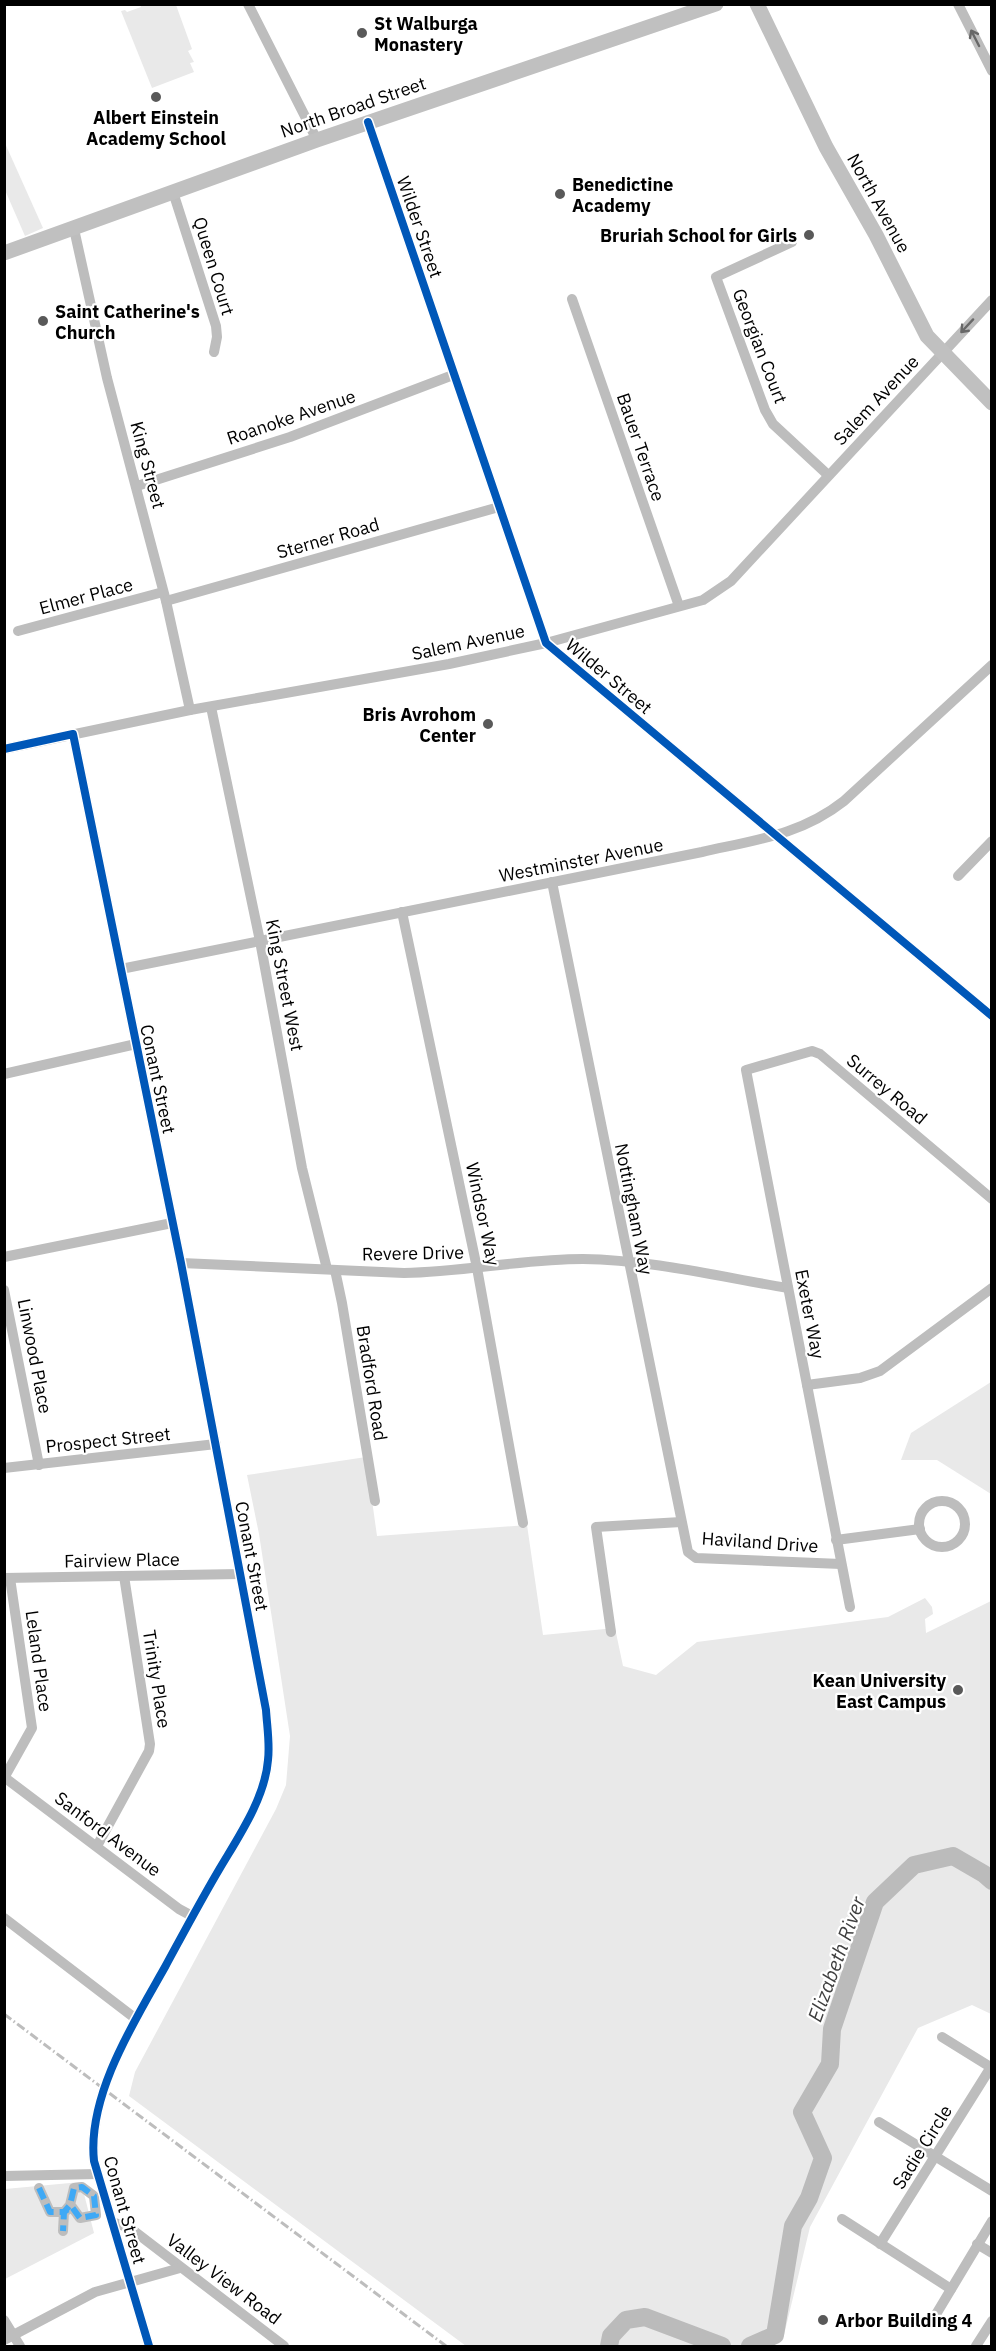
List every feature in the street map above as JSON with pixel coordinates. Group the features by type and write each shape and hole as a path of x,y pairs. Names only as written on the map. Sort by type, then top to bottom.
{"main road":[{"name":"North Broad Street","path":"4,253 316,140 716,4"},
{"name":"North Avenue","path":"757,4 826,147 876,236 927,336 992,403"}],"street":[{"path":"248,4 316,140"},
{"path":"958,4 992,71"},
{"name":"Wilder Street","path":"368,122 546,643 992,1016"},
{"name":"Queen Court","path":"173,192 216,326 217,337 214,352"},
{"name":"King Street","path":"74,229 107,378 165,597 190,710"},
{"name":"Georgian Court","path":"792,242 716,277 765,410 773,424 828,475"},
{"name":"Bauer Terrace","path":"572,299 679,606"},
{"name":"Salem Avenue","path":"4,749 190,710 449,664 546,643 703,600 731,581 992,300"},
{"name":"Roanoke Avenue","path":"137,486 290,436 453,375"},
{"name":"Sterner Road","path":"165,597 499,507"},
{"name":"Elmer Place","path":"18,631 165,597"},
{"name":"Westminster Avenue","path":"121,969 776,836 805,826 844,801 992,665"},
{"name":"King Street West","path":"211,707 260,941 302,1168 331,1269"},
{"name":"Conant Street","path":"74,734 181,1263 266,1710 268,1761 254,1810 192,1916 136,2019 116,2060 99,2106 92,2147 149,2346"},
{"path":"958,876 992,841"},
{"name":"Nottingham Way","path":"552,882 684,1541"},
{"name":"Windsor Way","path":"402,912 477,1268 523,1524"},
{"path":"4,1074 136,1044"},
{"name":"Surrey Road","path":"746,1070 812,1050 820,1054 992,1199"},
{"name":"Exeter Way","path":"746,1070 850,1607"},
{"path":"4,1257 172,1223"},
{"name":"Revere Drive","path":"181,1263 404,1273 585,1259 661,1266 788,1288"},
{"name":"Bradford Road","path":"331,1269 342,1303 375,1501"},
{"path":"807,1385 860,1378 880,1371 992,1288"},
{"name":"Linwood Place","path":"4,1290 39,1465"},
{"name":"Prospect Street","path":"4,1468 216,1444"},
{"path":"944,1501 957,1506 964,1518 963,1532 955,1543 948,1546 934,1545 928,1541 920,1529 924,1509 936,1502 944,1501"},
{"name":"Haviland Drive","path":"611,1632 596,1527 681,1522"},
{"path":"837,1540 920,1529"},
{"name":"Haviland Drive","path":"684,1541 688,1552 696,1558 841,1564"},
{"name":"Fairview Place","path":"7,1578 240,1574"},
{"name":"Trinity Place","path":"97,1846 149,1750 150,1744 124,1576"},
{"name":"Leland Place","path":"5,1778 32,1728 7,1578"},
{"name":"Sanford Avenue","path":"5,1778 179,1909 192,1916"},
{"path":"4,1918 136,2019"},
{"path":"942,2037 991,2068"},
{"name":"Sadie Circle","path":"880,2244 991,2068"},
{"path":"879,2122 992,2191"},
{"path":"4,2176 98,2174"},
{"path":"39,2188 51,2212 64,2212 63,2231"},
{"path":"842,2220 951,2289"},
{"path":"935,2316 992,2221"},
{"name":"Valley View Road","path":"112,2222 130,2228 284,2346"},
{"path":"977,2244 992,2253"},
{"path":"9,2338 95,2292 180,2268"},
{"path":"4,2320 9,2338 20,2346"},
{"path":"976,2346 992,2320"}],"shaded area":[{"path":"140,5 176,5 192,49 188,51 194,62 190,63 194,72 152,88 121,11 127,12 141,7"},
{"path":"4,141 43,228 25,236 5,190"},
{"path":"991,1382 991,1494 937,1460 901,1460 911,1433"},
{"path":"366,1457 377,1536 527,1525 543,1635 615,1628 623,1666 656,1675 697,1642 888,1617 925,1598 932,1607 933,1614 925,1619 926,1633 991,1601 991,2014 972,2005 918,2028 810,2227 784,2335 772,2346 466,2346 129,2096 135,2072 276,1809 286,1785 290,1736 259,1534 247,1475"},
{"path":"81,2182 94,2233 5,2279 5,2189"}],"waterway":[{"name":"Elizabeth River","path":"750,2346 775,2335 793,2226 809,2198 823,2158 802,2112 830,2064 832,2029 875,1902 914,1865 953,1856 992,1881"},
{"name":"Elizabeth River","path":"609,2346 611,2336 626,2320 645,2317 722,2346"}],"railway":[{"path":"4,2014 446,2346"}],"marked path":[{"path":"39,2188 50,2212 64,2212 70,2205 74,2188 82,2187 94,2196 96,2215 80,2218 72,2207 64,2212 63,2231"}],"cycle path":[{"path":"368,122 546,643 992,1016"},
{"path":"4,749 73,734 181,1263 266,1710 269,1741 266,1774 257,1802 127,2035 105,2086 98,2111 94,2136 94,2161 149,2346"}],"place":[{"name":"St Walburga Monastery","path":"362,33"},
{"name":"Albert Einstein Academy School","path":"156,97"},
{"name":"Benedictine Academy","path":"560,194"},
{"name":"Bruriah School for Girls","path":"809,235"},
{"name":"Saint Catherine's Church","path":"43,321"},
{"name":"Bris Avrohom Center","path":"488,724"},
{"name":"Kean University East Campus","path":"958,1690"},
{"name":"Arbor Building 4","path":"823,2320"}]}
